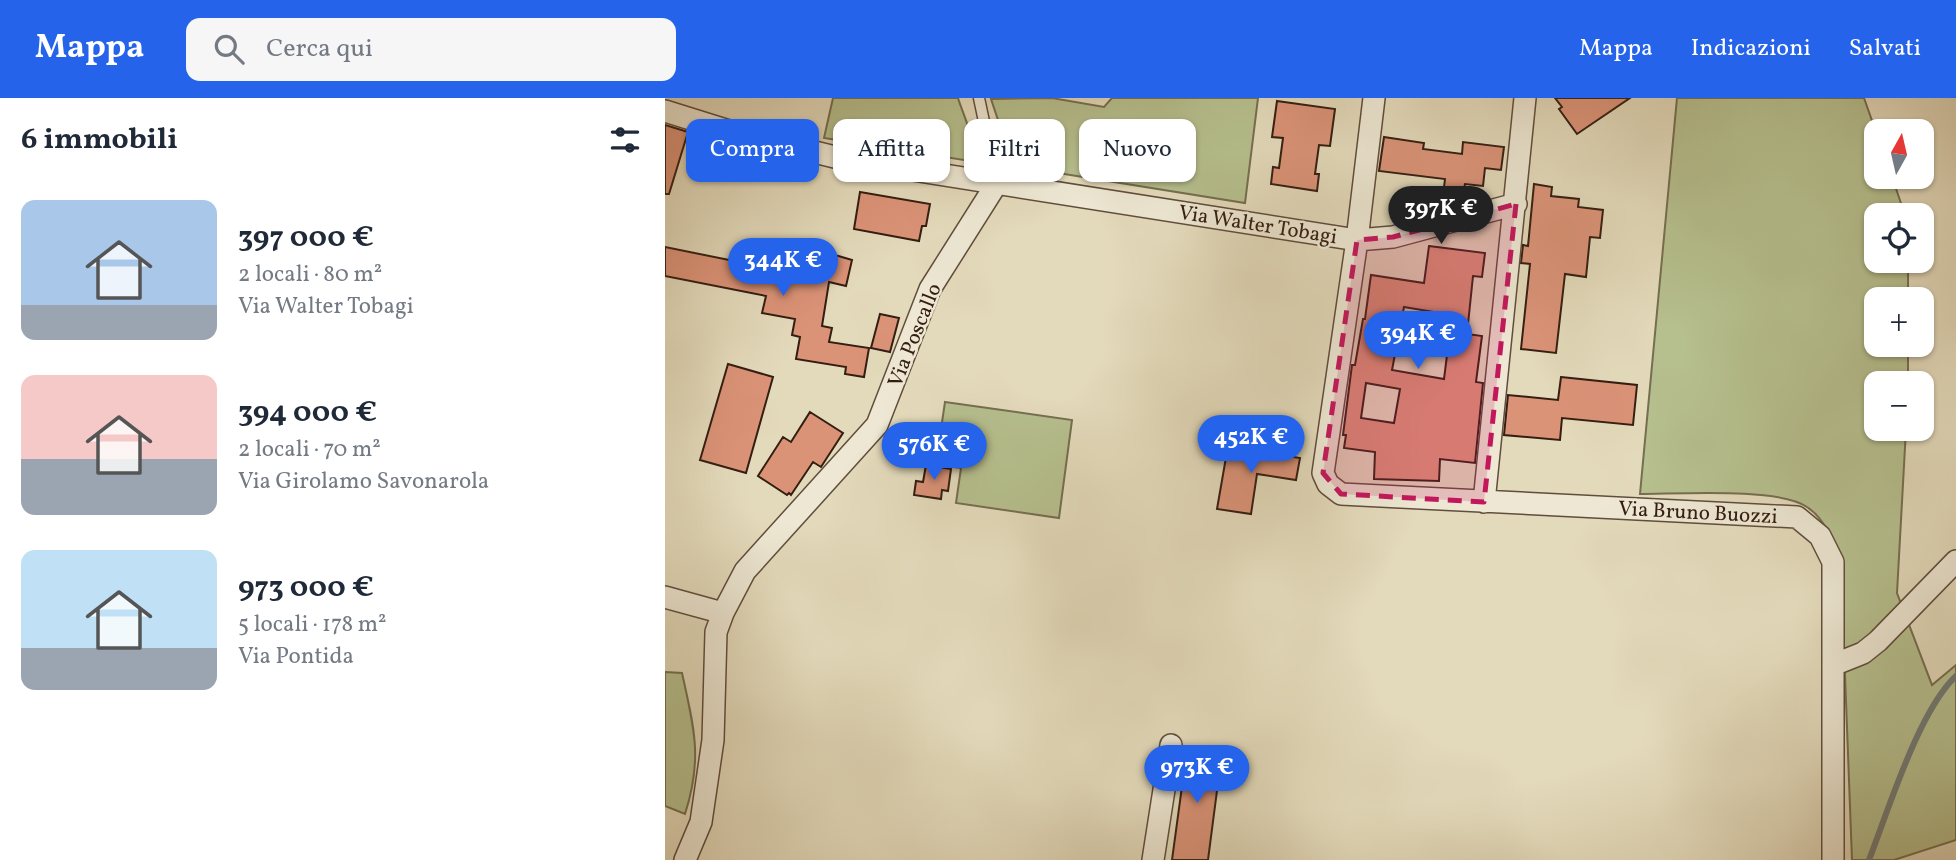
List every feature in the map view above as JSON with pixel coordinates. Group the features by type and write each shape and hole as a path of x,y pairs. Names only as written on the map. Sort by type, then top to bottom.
{"street":[{"path":"1357,240 1374,98"},
{"path":"1483,502 1525,98"},
{"name":"Via Walter Tobagi","path":"665,111 729,131 843,159 1357,240 1393,237 1516,204"},
{"name":"Via Poscallo","path":"685,860 701,822 713,740 716,632 723,613 745,571 877,425 930,289 997,183"},
{"name":"Via Bruno Buozzi","path":"1357,240 1323,473 1328,484 1341,494 1797,517 1820,536 1833,562 1833,860"},
{"path":"1833,665 1863,653 1878,641 1956,561"},
{"path":"665,597 723,613"},
{"path":"1153,860 1171,745"}],"lane":[{"path":"979,98 997,183"}],"highlighted area":[{"path":"1516,204 1484,502 1341,494 1323,473 1357,240 1393,237"}],"green space":[{"path":"833,98 958,98 965,119 964,160 950,158 950,119 833,119 833,139 824,138"},
{"path":"1052,98 1104,107 1112,98 1258,98 1245,203 1114,182 1196,182 1196,119 1079,119 1079,176 1065,174 1065,119 998,119 991,99"},
{"path":"1677,98 1864,98 1871,119 1864,119 1864,189 1896,189 1901,203 1864,203 1864,273 1908,273 1908,287 1864,287 1864,357 1908,357 1908,371 1864,371 1864,441 1905,441 1897,593 1932,685 1956,665 1956,840 1894,860 1852,860 1841,568 1829,534 1820,519 1807,507 1774,497 1727,493 1640,494"},
{"path":"945,402 1072,420 1059,518 956,503 961,468 913,461 901,450 925,435 940,436"},
{"path":"665,672 682,673 693,727 694,776 685,814 665,806"}],"building":[{"path":"1555,98 1630,98 1577,134 1559,109 1562,107"},
{"path":"1277,101 1335,109 1330,146 1319,145 1315,174 1319,174 1317,191 1271,184 1273,167 1279,168 1283,138 1272,137"},
{"path":"665,125 686,131 686,139 669,194 665,194"},
{"path":"1384,137 1424,143 1423,149 1462,154 1463,142 1504,147 1501,170 1485,168 1483,186 1465,184 1464,189 1444,187 1445,179 1379,171"},
{"path":"1534,184 1552,187 1551,196 1579,199 1578,207 1603,210 1600,238 1590,237 1586,277 1565,274 1556,353 1521,349 1530,264 1521,263 1523,245 1528,246"},
{"path":"860,192 930,204 926,226 922,226 919,241 854,229"},
{"path":"1429,246 1485,253 1482,277 1473,276 1467,334 1482,336 1476,382 1483,383 1475,463 1440,459 1439,481 1374,479 1375,452 1344,448 1346,435 1343,435 1352,365 1355,365 1365,319 1371,275 1424,283","holes":["1404,307 1452,315 1444,379 1392,370","1366,383 1400,389 1394,423 1361,418"]},
{"path":"665,247 803,275 808,247 852,260 846,286 829,282 822,326 832,328 829,342 869,348 864,377 845,374 846,367 796,359 800,337 792,335 795,319 762,313 766,296 665,276"},
{"path":"880,314 899,318 890,352 871,348"},
{"path":"728,364 773,377 746,473 700,460"},
{"path":"1561,377 1637,385 1633,425 1562,418 1560,440 1504,435 1508,395 1558,400"},
{"path":"810,412 843,433 821,467 813,462 791,495 787,495 758,476 783,437 791,442"},
{"path":"1248,442 1265,445 1263,452 1300,458 1296,480 1257,474 1251,514 1217,509 1228,446 1247,449"},
{"path":"926,465 951,469 948,491 942,490 941,499 914,495 916,481 923,482"},
{"path":"1191,747 1222,752 1208,860 1172,860 1186,757 1189,757"}],"waterway":[{"path":"1869,860 1917,736 1929,712 1956,676"}]}
